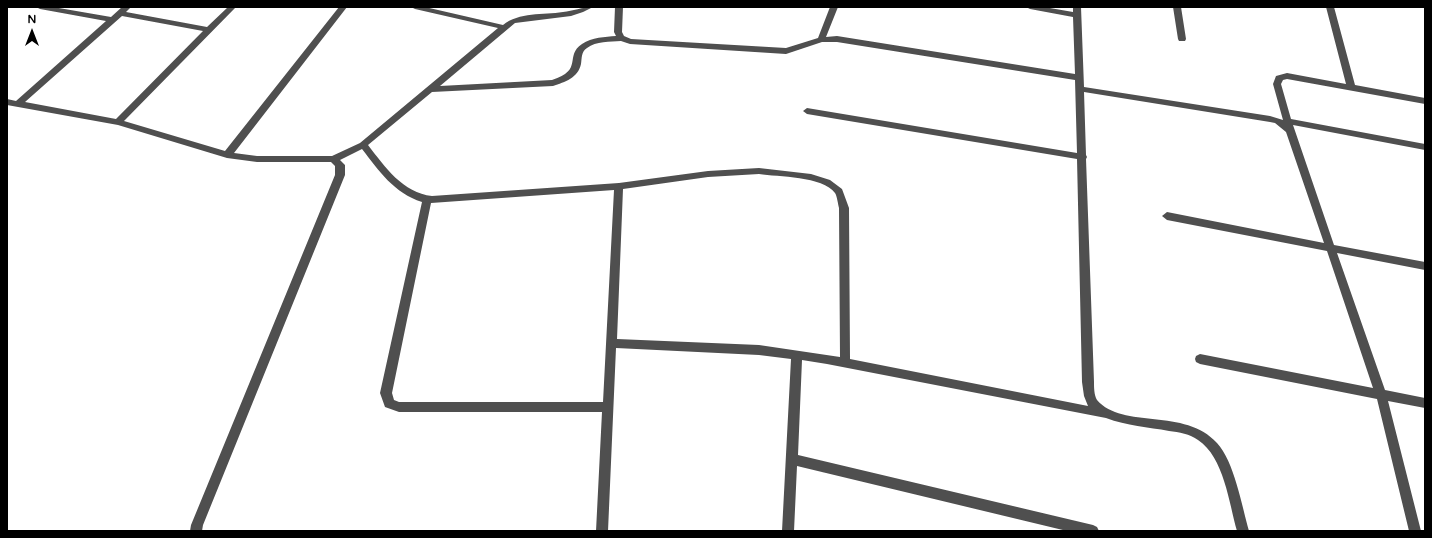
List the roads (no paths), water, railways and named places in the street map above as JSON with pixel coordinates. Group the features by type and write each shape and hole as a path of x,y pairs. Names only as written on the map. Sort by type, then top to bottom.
{"street":[{"path":"40,7 112,20"},
{"path":"118,122 232,7"},
{"path":"227,155 343,7"},
{"path":"415,7 503,27"},
{"path":"7,102 118,122 227,155 257,159 333,159 362,146 512,21 526,17 567,14 589,7"},
{"path":"620,7 618,32 622,38"},
{"path":"821,40 834,7"},
{"path":"1030,7 1078,11 1088,382 1092,402 1105,414"},
{"path":"1178,7 1182,39"},
{"path":"1330,7 1351,87"},
{"path":"18,104 124,10 209,30"},
{"path":"430,89 553,83 565,80 572,75 577,66 579,52 583,47 590,43 622,38 630,41 768,51 786,51 821,40 837,39 1080,78"},
{"path":"1415,531 1381,394 1288,125 1277,84 1279,78 1287,76 1299,77 1425,101"},
{"path":"1080,90 1270,119 1288,125 1425,147"},
{"path":"807,111 1083,157"},
{"path":"362,146 396,184 418,197 427,200 453,200 619,186 708,174 759,171 811,177 827,182 839,191 844,208 846,363"},
{"path":"196,531 197,525 340,175 340,165 333,159"},
{"path":"602,531 619,186"},
{"path":"427,200 386,393 389,403 399,407 609,407"},
{"path":"1167,216 1425,266"},
{"path":"612,343 760,350 797,355 846,363 1182,428 1199,435 1214,446 1223,465 1242,531"},
{"path":"788,531 797,355"},
{"path":"1200,359 1425,403"},
{"path":"791,459 1093,531"}]}
